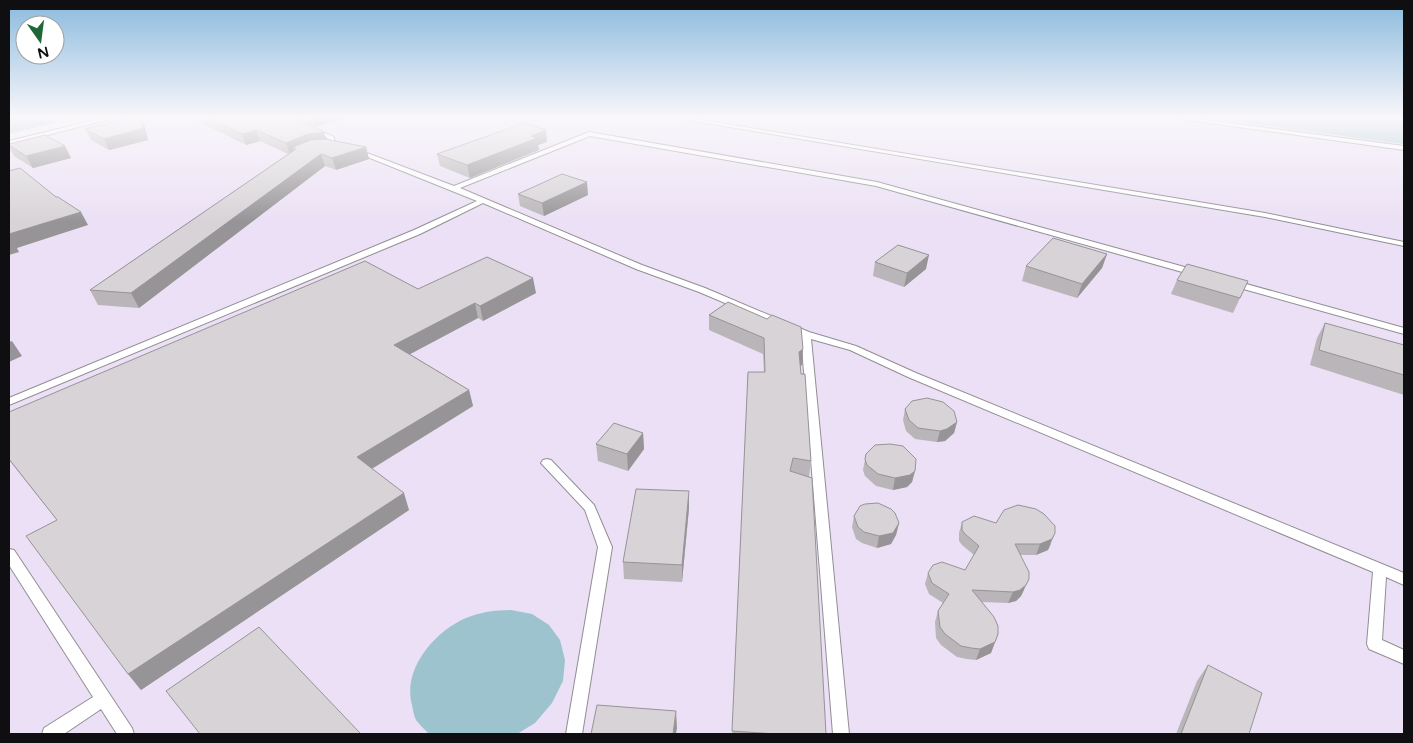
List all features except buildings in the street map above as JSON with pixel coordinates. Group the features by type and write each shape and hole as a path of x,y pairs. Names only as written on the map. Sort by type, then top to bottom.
{"lane":[{"path":"360,153 454,188 806,334 853,348 921,379 1404,579"},
{"path":"454,188 542,153"},
{"path":"697,153 877,184 1203,275"},
{"path":"891,153 1265,214 1404,244"},
{"path":"9,402 417,232 482,201"},
{"path":"1222,280 1404,331"},
{"path":"806,334 841,734"},
{"path":"547,463 590,508 605,547 574,734"},
{"path":"9,554 102,700 126,734"},
{"path":"1380,569 1374,644 1404,656"},
{"path":"50,734 102,700"}],"shaded area":[{"path":"9,153 1404,153 1404,734 9,734"}],"water":[{"path":"499,610 532,614 549,625 560,640 565,660 563,681 552,703 535,723 517,734 429,734 415,718 410,691 412,678 424,653 443,632 466,618"}]}
